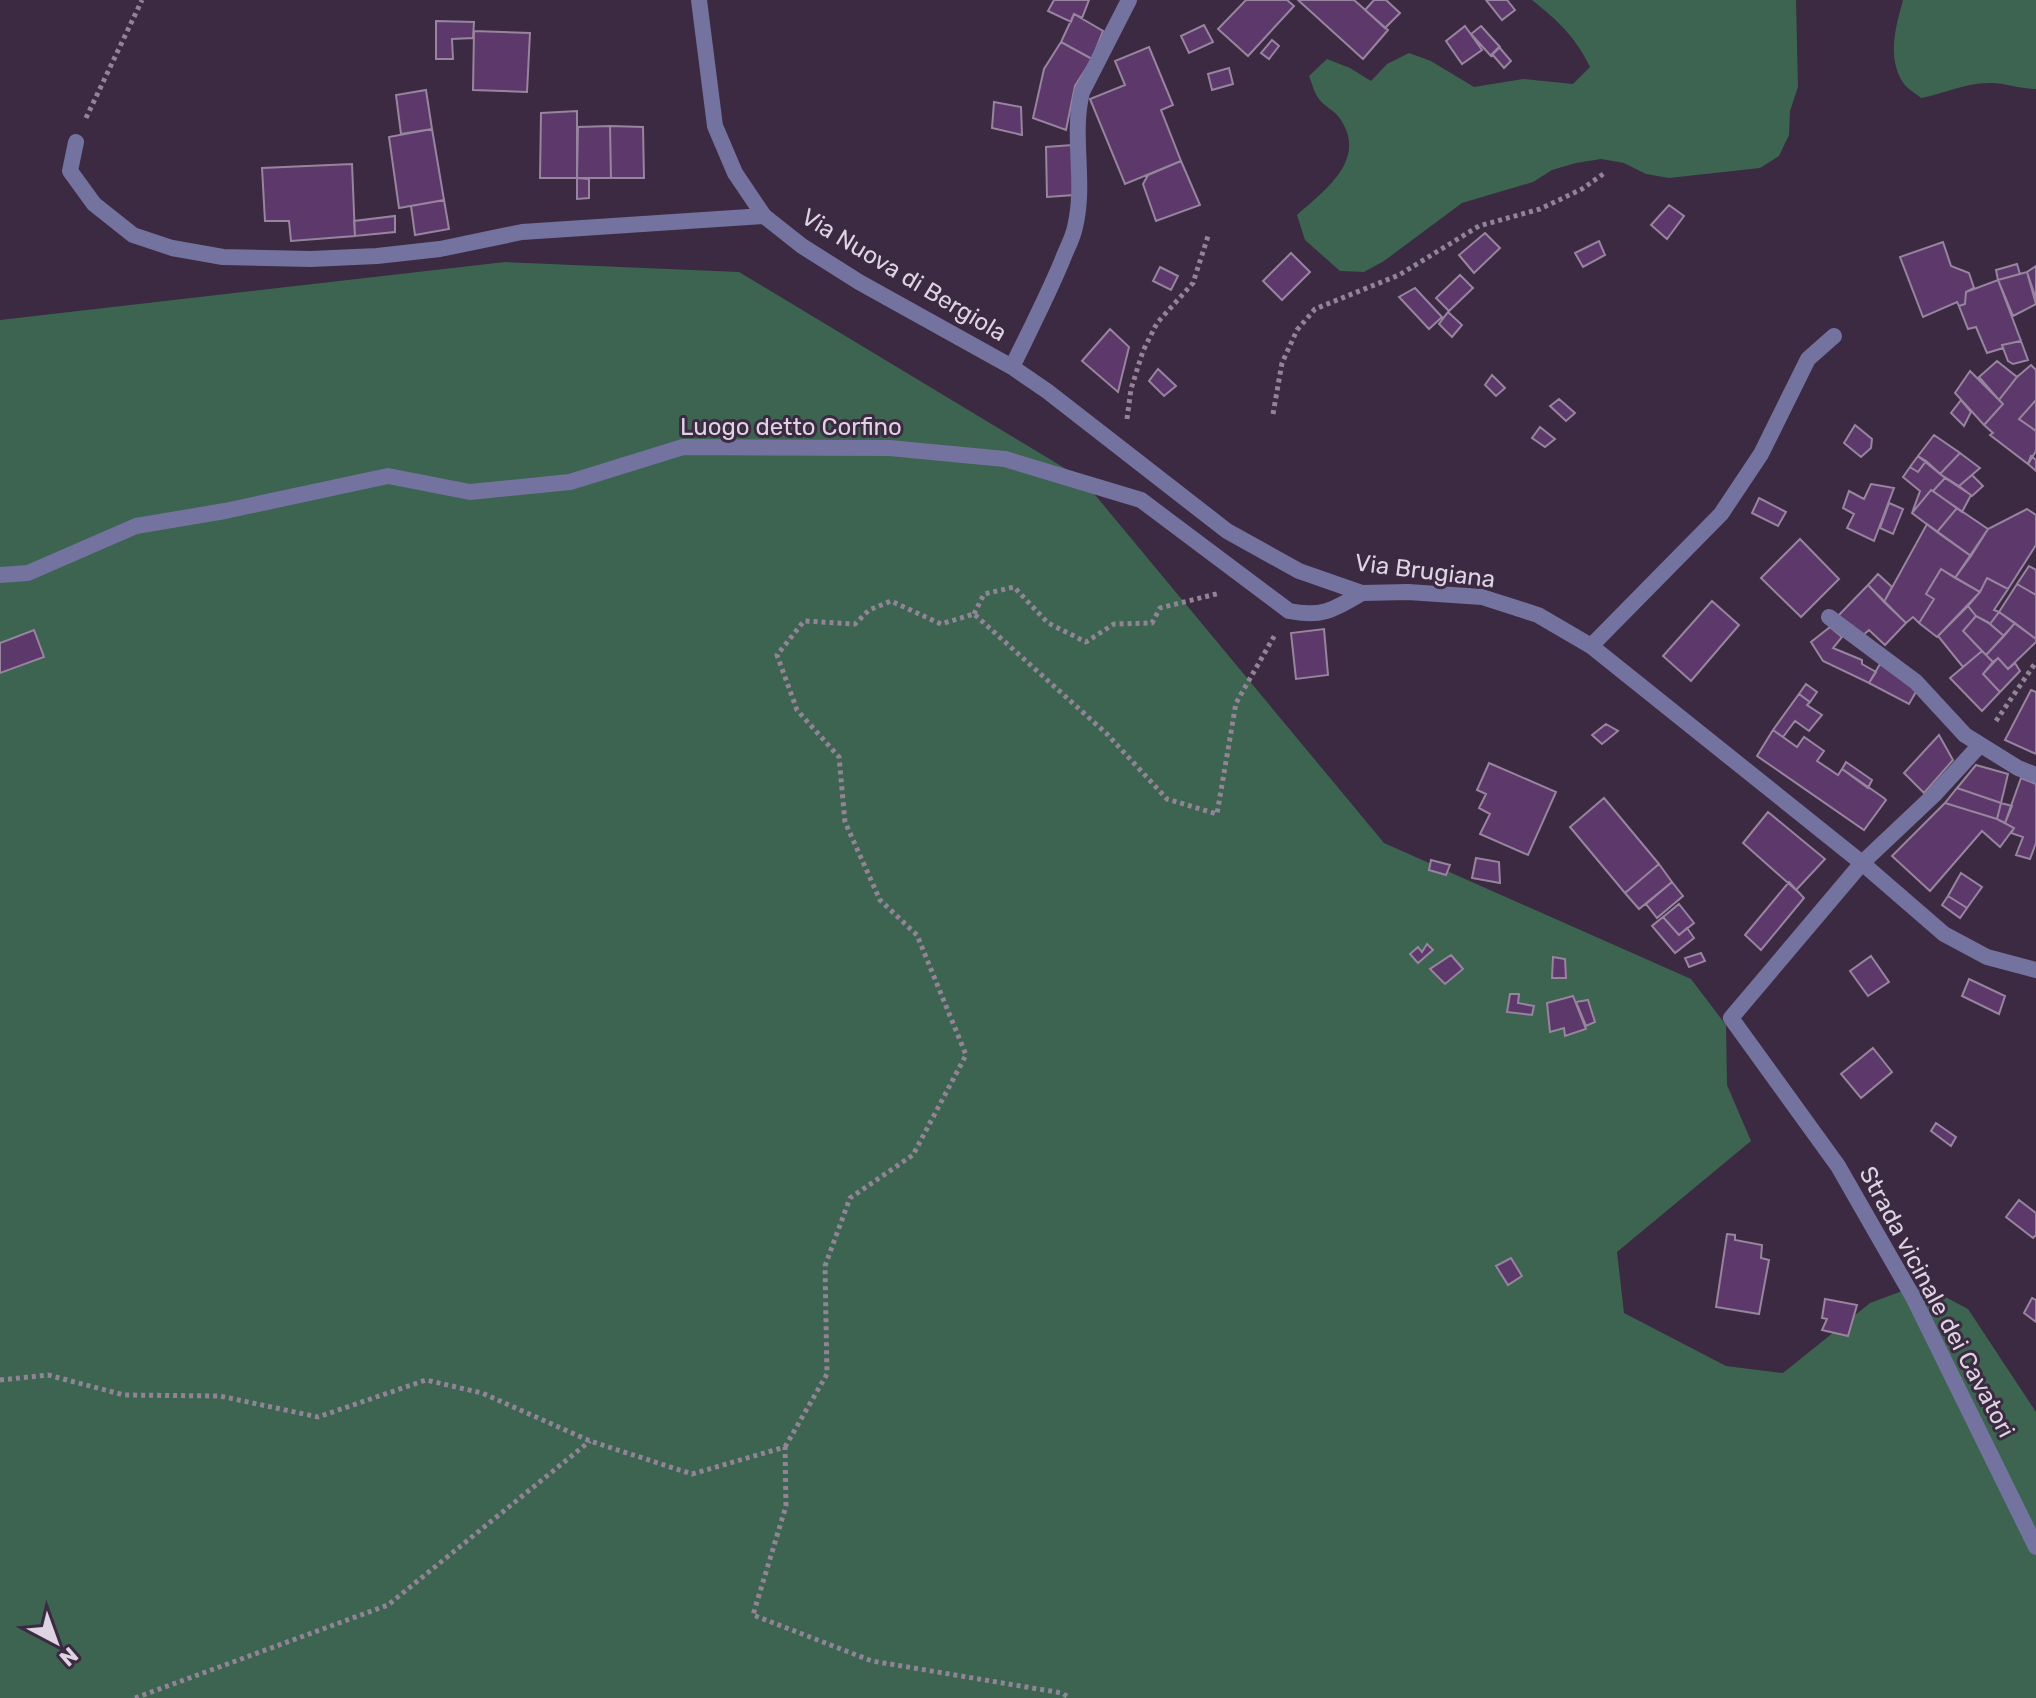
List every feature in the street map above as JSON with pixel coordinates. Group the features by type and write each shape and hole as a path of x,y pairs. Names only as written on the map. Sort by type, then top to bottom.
{"street":[{"name":"Via Nuova di Bergiola","path":"699,0 715,126 735,173 764,216 802,246 859,282 1012,367"},
{"path":"1012,367 1050,289 1075,227 1080,184 1078,107 1082,92 1129,0"},
{"path":"76,142 70,171 94,204 133,235 172,248 223,257 311,259 377,256 440,249 522,232 764,216"},
{"path":"1591,646 1721,514 1761,454 1808,359 1834,336"},
{"name":"Via Brugiana","path":"1012,367 1227,531 1299,571 1362,593 1408,592 1482,597 1538,615 1591,646 1862,863 1944,934 1987,957 2036,970"},
{"name":"Luogo detto Corfino","path":"0,575 28,573 136,526 225,511 388,476 470,492 570,482 683,447 889,448 1005,459 1141,500 1289,611"},
{"path":"1289,611 1305,615 1331,612 1362,593"},
{"path":"1829,617 1916,682 1979,746 2036,775"},
{"path":"1862,863 1934,795 1979,746"},
{"name":"Strada vicinale dei Cavatori","path":"1862,863 1731,1018 1838,1166 1913,1297 2036,1547"}],"path":[{"path":"76,142 142,0"},
{"path":"1273,414 1282,363 1297,330 1315,309 1399,275 1479,226 1540,209 1582,189 1606,172"},
{"path":"1123,451 1131,389 1143,351 1157,323 1193,283 1209,233"},
{"path":"1070,1698 1062,1693 872,1661 753,1615 786,1506 785,1447 827,1374 825,1266 850,1198 913,1155 966,1055 917,935 880,900 845,822 839,757 797,710 777,655 804,621 855,624 869,610 891,601 941,624 974,614 984,594 1014,587 1048,623 1086,642 1114,624 1152,623 1160,608 1235,590 1251,582"},
{"path":"974,614 1107,734 1167,799 1217,814 1236,703 1289,611"},
{"path":"1979,746 2036,662"},
{"path":"0,1380 48,1375 124,1395 220,1396 318,1417 426,1380 482,1393 590,1441 692,1474 785,1447"},
{"path":"135,1698 388,1605 590,1441"}],"green space":[{"path":"1532,0 1796,0 1798,87 1790,111 1789,135 1779,156 1760,168 1669,178 1601,159 1576,163 1552,170 1533,182 1462,203 1384,261 1364,272 1340,271 1305,240 1297,215 1340,172 1349,146 1347,131 1338,116 1319,99 1309,76 1327,59 1371,81 1387,64 1409,53 1431,61 1474,87 1523,79 1573,84 1590,67 1565,30"},
{"path":"1903,0 2036,0 2036,89 1982,83 1921,98 1904,84 1895,61 1894,41"},
{"path":"505,262 739,272 1081,478 1384,843 1691,979 1726,1025 1727,1085 1751,1141 1617,1252 1624,1313 1726,1366 1783,1373 1870,1303 1921,1284 1968,1309 2036,1412 2036,1698 0,1698 0,320"}],"building":[{"path":"1054,0 1089,0 1082,18 1074,14 1071,22 1048,11"},
{"path":"1246,0 1287,0 1294,6 1248,56 1218,29"},
{"path":"1298,0 1354,0 1388,30 1363,59"},
{"path":"1374,0 1386,0 1400,13 1385,28 1365,10"},
{"path":"1486,0 1507,0 1515,10 1502,20"},
{"path":"1074,14 1103,31 1092,59 1061,42"},
{"path":"436,21 474,22 473,38 452,39 453,59 436,59"},
{"path":"1204,25 1213,42 1189,53 1181,36"},
{"path":"1465,26 1482,50 1462,64 1446,41"},
{"path":"1481,26 1500,47 1491,56 1471,34"},
{"path":"474,31 530,33 527,92 473,90"},
{"path":"1272,40 1279,46 1269,59 1261,53"},
{"path":"1061,42 1092,59 1075,86 1066,130 1033,118 1044,69"},
{"path":"1149,47 1173,105 1161,110 1181,161 1125,184 1090,99 1125,85 1115,61"},
{"path":"1499,47 1511,61 1504,68 1492,54"},
{"path":"1229,68 1233,84 1212,90 1208,74"},
{"path":"426,90 432,129 401,134 396,95"},
{"path":"994,102 1021,107 1022,135 992,128"},
{"path":"577,111 577,178 540,178 541,113"},
{"path":"610,126 643,127 644,178 611,178"},
{"path":"610,126 611,178 577,178 578,127"},
{"path":"432,129 444,200 399,208 389,137"},
{"path":"1072,145 1074,195 1047,197 1046,147"},
{"path":"1181,161 1200,205 1156,221 1143,184 1148,175"},
{"path":"352,164 355,236 291,241 289,221 265,221 262,168"},
{"path":"577,178 589,179 589,198 577,199"},
{"path":"444,200 449,229 415,235 411,206"},
{"path":"1669,205 1684,216 1667,239 1651,225"},
{"path":"395,216 395,232 355,236 354,221"},
{"path":"1485,233 1500,248 1474,273 1459,255"},
{"path":"1599,241 1605,255 1583,267 1575,253"},
{"path":"1943,242 1951,266 1969,273 1974,288 1966,292 1965,304 1959,306 1957,302 1923,317 1900,257"},
{"path":"1291,253 1310,272 1282,300 1263,281"},
{"path":"2017,264 2020,274 1998,280 1996,270"},
{"path":"2036,266 2036,299 2027,272"},
{"path":"1160,267 1178,276 1171,290 1153,281"},
{"path":"2027,272 2036,304 2013,316 1998,280"},
{"path":"1460,275 1473,288 1449,311 1436,298"},
{"path":"1998,280 2021,341 2002,345 2003,348 1987,353 1976,327 1968,329 1959,306 1965,304 1966,292"},
{"path":"1415,288 1442,317 1429,329 1399,297"},
{"path":"1448,312 1462,325 1452,337 1439,324"},
{"path":"1110,329 1129,347 1118,392 1082,361"},
{"path":"2021,341 2028,360 2013,364 2008,361 2002,345"},
{"path":"1997,361 2017,377 1999,400 1979,377"},
{"path":"2031,365 2036,370 2036,400 2019,419 2036,431 2036,451 2028,464 1990,435 1993,433 1984,425 2003,404 1999,400 2017,377"},
{"path":"1158,369 1176,386 1164,396 1149,381"},
{"path":"1970,371 2003,404 1984,425 1955,393"},
{"path":"1492,375 1505,388 1496,396 1485,385"},
{"path":"1559,399 1575,413 1566,421 1550,406"},
{"path":"1961,400 1971,412 1964,426 1951,413"},
{"path":"2036,400 2036,431 2019,419"},
{"path":"1855,425 1872,439 1871,448 1861,457 1844,443"},
{"path":"1540,427 1555,439 1545,447 1532,438"},
{"path":"1934,435 1960,453 1940,474 1918,456"},
{"path":"1960,453 1980,468 1959,486 1940,474"},
{"path":"1918,456 1926,461 1918,472 1910,467"},
{"path":"2031,456 2036,460 2036,471 2028,464"},
{"path":"1926,461 1945,478 1912,513 1920,491 1903,477 1910,467 1918,472"},
{"path":"1972,475 1983,486 1972,496 1959,486"},
{"path":"1945,478 1971,495 1962,512 1933,491"},
{"path":"1871,484 1894,488 1874,541 1847,528 1854,514 1843,508 1849,491 1864,499"},
{"path":"1931,490 1957,508 1937,532 1912,513"},
{"path":"1759,498 1786,512 1778,526 1752,513"},
{"path":"1889,503 1903,509 1893,534 1880,528"},
{"path":"1957,508 1988,529 1971,556 1937,532"},
{"path":"2027,509 2036,515 2036,545 2008,589 1987,578 1980,592 1955,578 1988,529"},
{"path":"1927,524 1971,556 1955,578 1941,569 1926,594 1934,599 1919,623 1913,617 1906,623 1884,602"},
{"path":"1800,539 1839,579 1801,617 1761,578"},
{"path":"2029,566 2036,570 2036,595 2017,584"},
{"path":"1941,569 1980,592 1937,637 1919,623 1934,599 1926,594"},
{"path":"1878,574 1892,587 1884,602 1868,585"},
{"path":"1987,578 2008,589 1994,610 1999,612 1990,624 1976,616 1968,606"},
{"path":"2017,584 2036,595 2036,639 1999,612"},
{"path":"1868,585 1906,623 1885,645 1869,630 1862,636 1838,616"},
{"path":"1712,601 1739,625 1691,681 1663,656"},
{"path":"1968,606 1976,616 1963,631 1982,651 1963,667 1938,636"},
{"path":"1999,612 2015,623 2004,636 1990,624"},
{"path":"1976,616 2004,636 1986,655 1963,631"},
{"path":"2015,623 2036,642 2008,669 1998,658 1993,662 1986,655"},
{"path":"1830,627 1842,637 1833,648 1862,660 1862,664 1876,672 1869,683 1823,661 1811,642"},
{"path":"1324,629 1328,675 1296,679 1291,633"},
{"path":"34,630 44,657 0,673 0,643"},
{"path":"1982,651 1993,662 1983,674 2000,692 1982,711 1950,678"},
{"path":"1998,658 2008,669 2015,663 2020,671 2000,692 1983,674"},
{"path":"1880,664 1917,690 1909,704 1869,683"},
{"path":"1806,684 1817,692 1810,702 1799,694"},
{"path":"2031,690 2036,692 2036,754 2005,740"},
{"path":"1799,694 1810,702 1807,705 1822,715 1809,731 1795,721 1783,737 1773,730"},
{"path":"1606,724 1618,731 1602,744 1592,735"},
{"path":"1773,730 1797,747 1804,737 1824,751 1817,761 1838,775 1842,769 1886,800 1864,830 1757,756"},
{"path":"1939,735 1953,760 1924,793 1904,773"},
{"path":"1846,762 1872,780 1868,788 1842,769"},
{"path":"1489,763 1556,792 1528,855 1480,834 1490,814 1479,808 1486,794 1477,790"},
{"path":"1976,765 2008,774 2001,803 1957,788"},
{"path":"2021,778 2036,784 2036,843 2030,859 2016,855 2023,837 2011,833 2014,828 2005,823"},
{"path":"1957,788 2001,803 1997,819 1945,803"},
{"path":"1604,798 1659,864 1625,893 1570,827"},
{"path":"1945,803 1997,819 2014,828 2000,847 1982,831 1930,891 1892,856"},
{"path":"2001,803 2012,806 2005,823 1997,819"},
{"path":"1768,812 1825,859 1796,890 1743,843"},
{"path":"1476,858 1499,862 1500,883 1472,878"},
{"path":"1431,860 1450,865 1446,875 1429,870"},
{"path":"1659,864 1672,882 1639,909 1625,893"},
{"path":"1961,873 1982,887 1967,908 1948,896"},
{"path":"1672,882 1683,896 1657,918 1646,904"},
{"path":"1789,882 1804,898 1761,950 1745,935"},
{"path":"1948,896 1967,908 1960,918 1942,905"},
{"path":"1679,904 1694,923 1679,935 1663,917"},
{"path":"1663,917 1679,935 1687,928 1694,938 1675,953 1652,926"},
{"path":"1427,944 1433,950 1418,963 1410,954 1418,947 1422,952"},
{"path":"1701,953 1705,961 1689,967 1685,958"},
{"path":"1451,955 1463,969 1445,984 1430,969"},
{"path":"1871,956 1889,982 1868,996 1850,971"},
{"path":"1553,957 1565,959 1566,978 1552,978"},
{"path":"1969,979 2005,996 1999,1014 1962,996"},
{"path":"1510,994 1519,994 1518,1003 1534,1006 1532,1015 1507,1012"},
{"path":"1573,996 1586,1029 1565,1036 1564,1028 1550,1032 1547,1003"},
{"path":"1588,1000 1595,1022 1586,1026 1576,1002"},
{"path":"1873,1048 1892,1072 1861,1098 1841,1074"},
{"path":"1936,1123 1956,1137 1951,1146 1931,1131"},
{"path":"2019,1200 2036,1213 2036,1235 2033,1238 2006,1217"},
{"path":"1727,1234 1735,1235 1735,1240 1762,1245 1761,1258 1769,1260 1759,1314 1716,1307"},
{"path":"1511,1258 1522,1276 1508,1285 1496,1266"},
{"path":"2032,1298 2036,1300 2036,1322 2024,1313"},
{"path":"1825,1299 1857,1305 1848,1336 1822,1330 1827,1319 1822,1318"}]}
